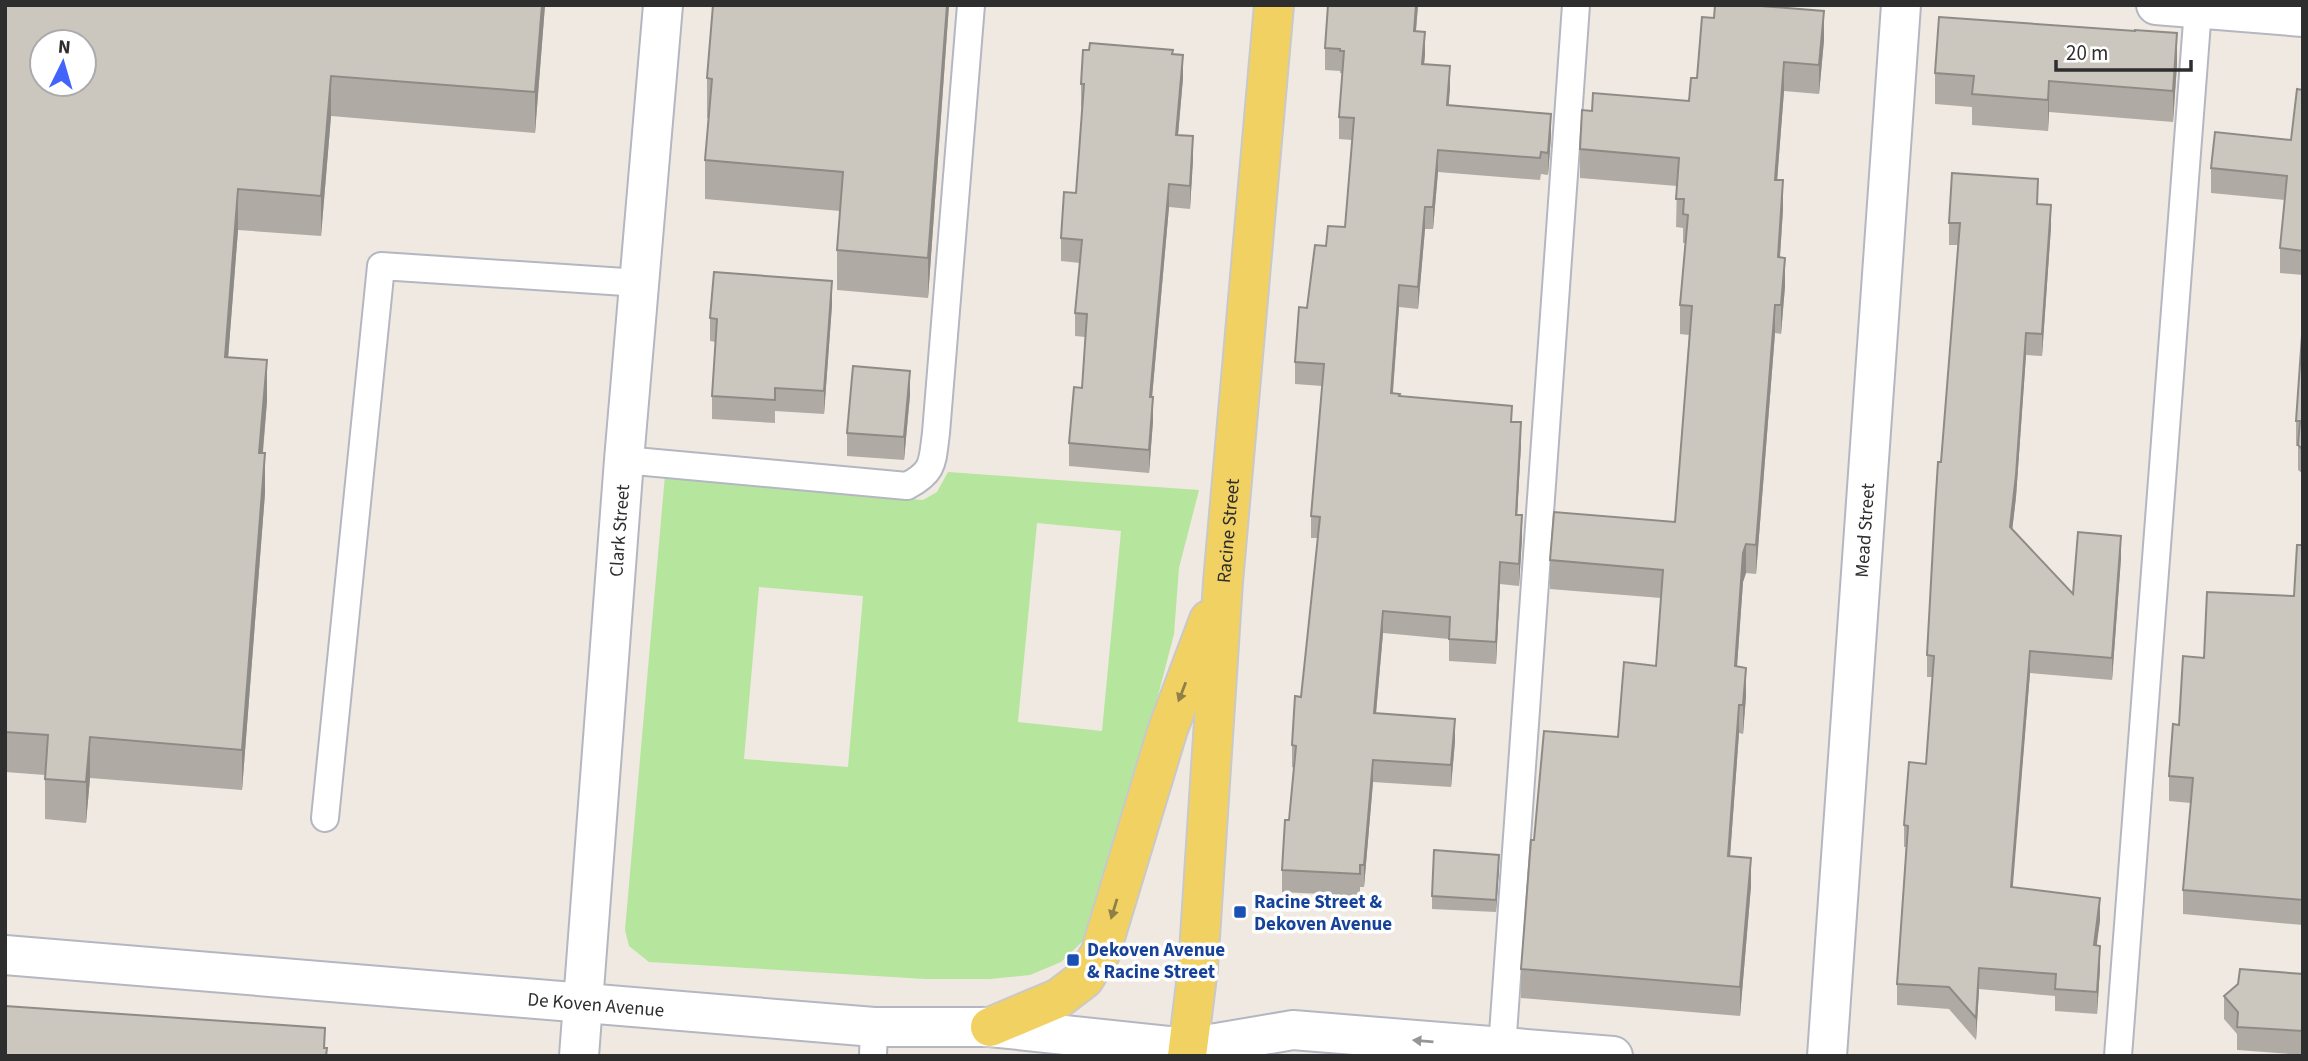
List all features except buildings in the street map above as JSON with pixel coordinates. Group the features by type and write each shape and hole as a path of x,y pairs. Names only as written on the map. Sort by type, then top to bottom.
{"main road":[{"name":"Racine Street","path":"1193,1053 1223,583 1274,5"},
{"path":"990,1027 1059,998 1084,979 1100,954 1168,729 1223,583"}],"street":[{"name":"Clark Street","path":"579,1056 624,460 663,5"},
{"name":"Mead Street","path":"1827,1056 1900,5"},
{"path":"2156,5 2303,17"},
{"name":"De Koven Avenue","path":"5,956 584,1002 874,1041 990,1027 1193,1053 1293,1030 1613,1056"}],"lane":[{"path":"624,460 907,486 924,477 932,463 936,433 971,5"},
{"path":"1502,1048 1576,5"},
{"path":"2118,1056 2197,9"},
{"path":"325,818 381,266 640,283"}],"green space":[{"path":"948,472 1199,490 1179,568 1174,634 1107,893 1082,942 1061,962 1030,975 990,979 925,979 649,962 629,946 625,930 665,475 923,500 937,492","holes":["1037,523 1121,531 1102,731 1018,722","759,587 863,596 848,767 744,759"]}],"place":[{"name":"Racine Street & Dekoven Avenue","path":"1240,912"},
{"name":"Dekoven Avenue & Racine Street","path":"1073,960"}]}
